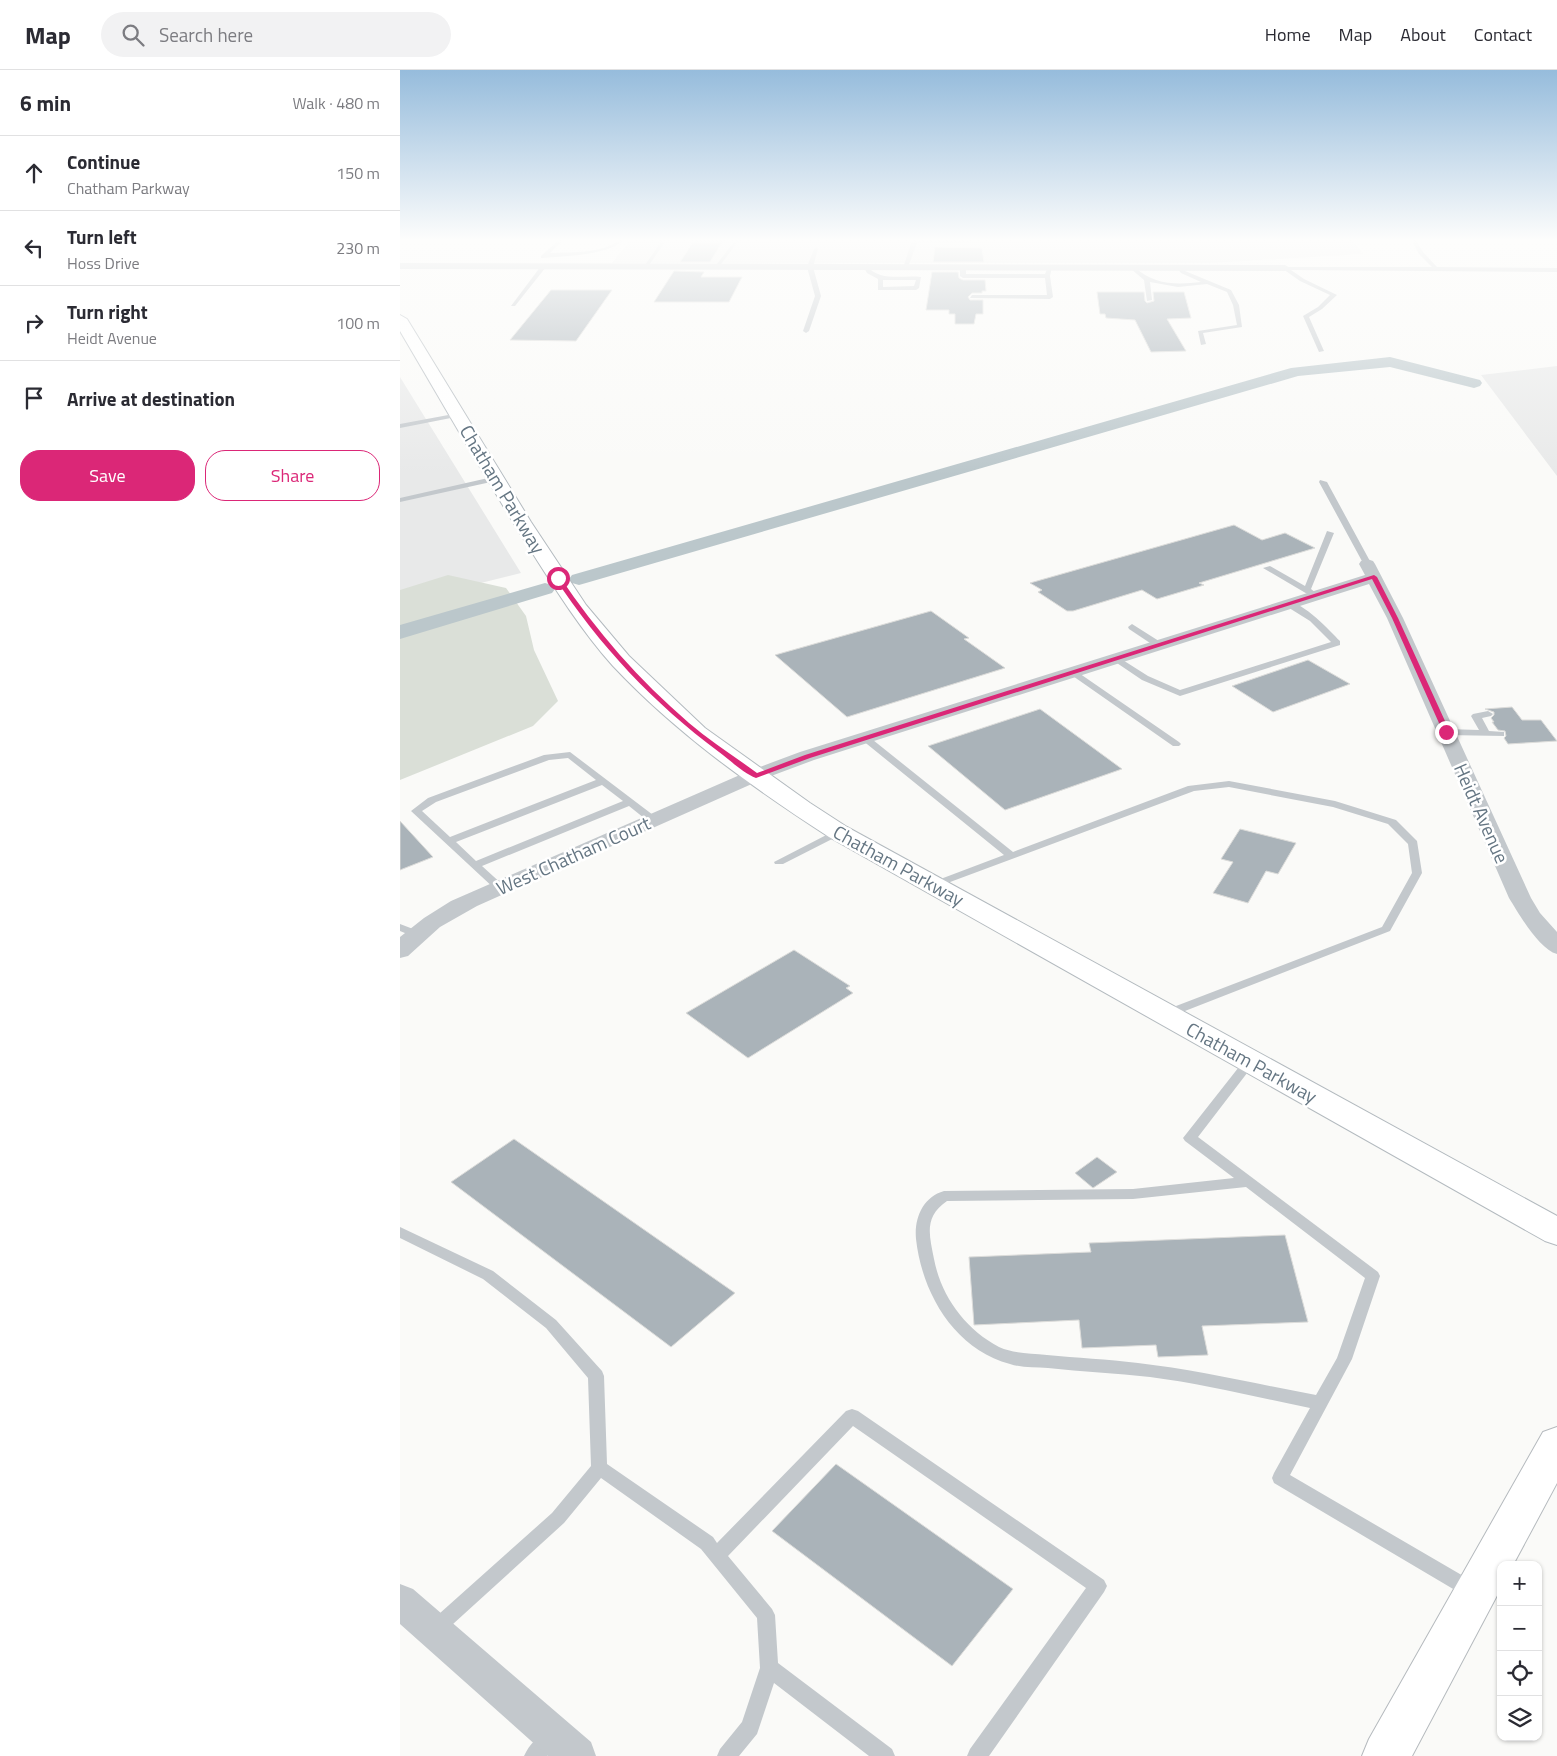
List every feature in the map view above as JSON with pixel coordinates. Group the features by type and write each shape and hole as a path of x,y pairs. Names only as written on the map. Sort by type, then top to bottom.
{"main road":[{"name":"Chatham Parkway","path":"400,319 522,522 578,609 621,661 687,725 756,776 838,832 1557,1232"},
{"path":"1386,1756 1476,1592 1552,1460"}],"street":[{"name":"West Chatham Court","path":"400,951 408,931 500,888 756,776 807,756 1290,604 1311,593 1370,570"},
{"name":"Heidt Avenue","path":"1370,570 1395,618 1520,898 1531,916 1557,947"},
{"path":"400,1601 434,1630 555,1749"}],"lane":[{"path":"806,331 811,318"},
{"path":"1203,344 1200,332 1240,326 1238,318"},
{"path":"1307,318 1321,351"},
{"path":"400,426 458,415"},
{"path":"400,500 497,478"},
{"path":"1323,482 1370,570"},
{"path":"1267,568 1311,593 1330,533"},
{"path":"1115,659 1145,678 1180,693 1337,643 1313,619 1290,604"},
{"path":"1132,628 1158,645"},
{"path":"1073,672 1176,744"},
{"path":"1485,733 1476,716 1488,714"},
{"path":"1446,732 1501,734"},
{"path":"865,738 1011,855"},
{"path":"500,888 416,811 432,800 547,756 570,755 653,820"},
{"path":"449,842 602,781"},
{"path":"934,885 1192,788 1229,784 1343,806 1392,822 1413,844 1417,873 1386,929 1167,1014"},
{"path":"475,865 630,802"},
{"path":"778,862 838,832"},
{"path":"1250,1061 1190,1138 1373,1276 1344,1360 1280,1478 1476,1592"},
{"path":"1248,1182 1133,1194 944,1196 932,1203 926,1210 922,1228 927,1270 940,1297 958,1325 983,1344 1010,1358 1164,1372 1321,1403"},
{"path":"400,1232 488,1275 551,1324 596,1376 600,1468 558,1518 434,1630"},
{"path":"717,1555 852,1416 1098,1586 977,1756"},
{"path":"600,1468 707,1543 766,1615 770,1668 750,1727 727,1756"},
{"path":"770,1668 885,1756"}],"shaded area":[{"path":"1557,366 1557,476 1481,375"},
{"path":"400,377 521,573 400,603"},
{"path":"448,575 506,588 526,616 534,650 558,701 533,726 400,780 400,590"}],"building":[{"path":"528,318 592,318 576,341 510,340"},
{"path":"955,318 975,318 974,324 955,324"},
{"path":"1106,318 1191,318 1167,319 1186,351 1151,352 1135,320"},
{"path":"1234,525 1262,540 1285,533 1315,548 1199,583 1204,585 1157,599 1142,590 1073,611 1067,611 1038,592 1042,590 1030,583"},
{"path":"931,611 969,638 964,639 1005,668 847,717 775,655"},
{"path":"1308,660 1350,684 1273,712 1232,686"},
{"path":"1512,707 1522,720 1541,720 1557,741 1508,744 1504,738 1506,736 1505,731 1498,730 1492,722 1494,722 1491,718 1494,712 1485,709"},
{"path":"1040,709 1122,769 1005,810 928,746"},
{"path":"400,821 433,857 400,870"},
{"path":"1240,829 1296,843 1278,874 1266,871 1248,903 1213,893 1233,862 1221,859"},
{"path":"794,950 850,986 846,988 853,993 748,1058 686,1013"},
{"path":"514,1139 735,1293 671,1347 451,1182"},
{"path":"1097,1157 1117,1172 1093,1188 1075,1173"},
{"path":"1285,1235 1308,1322 1202,1326 1208,1355 1158,1357 1156,1345 1082,1348 1079,1320 974,1325 969,1257 1091,1252 1089,1243"},
{"path":"836,1464 1013,1589 952,1666 772,1531"}],"waterway":[{"path":"579,579 1297,371 1390,362 1474,383"},
{"path":"400,632 545,589"}],"route":[{"path":"558,578 578,609 621,661 687,725 756,776 807,756 1374,577 1395,618 1446,732"}]}
